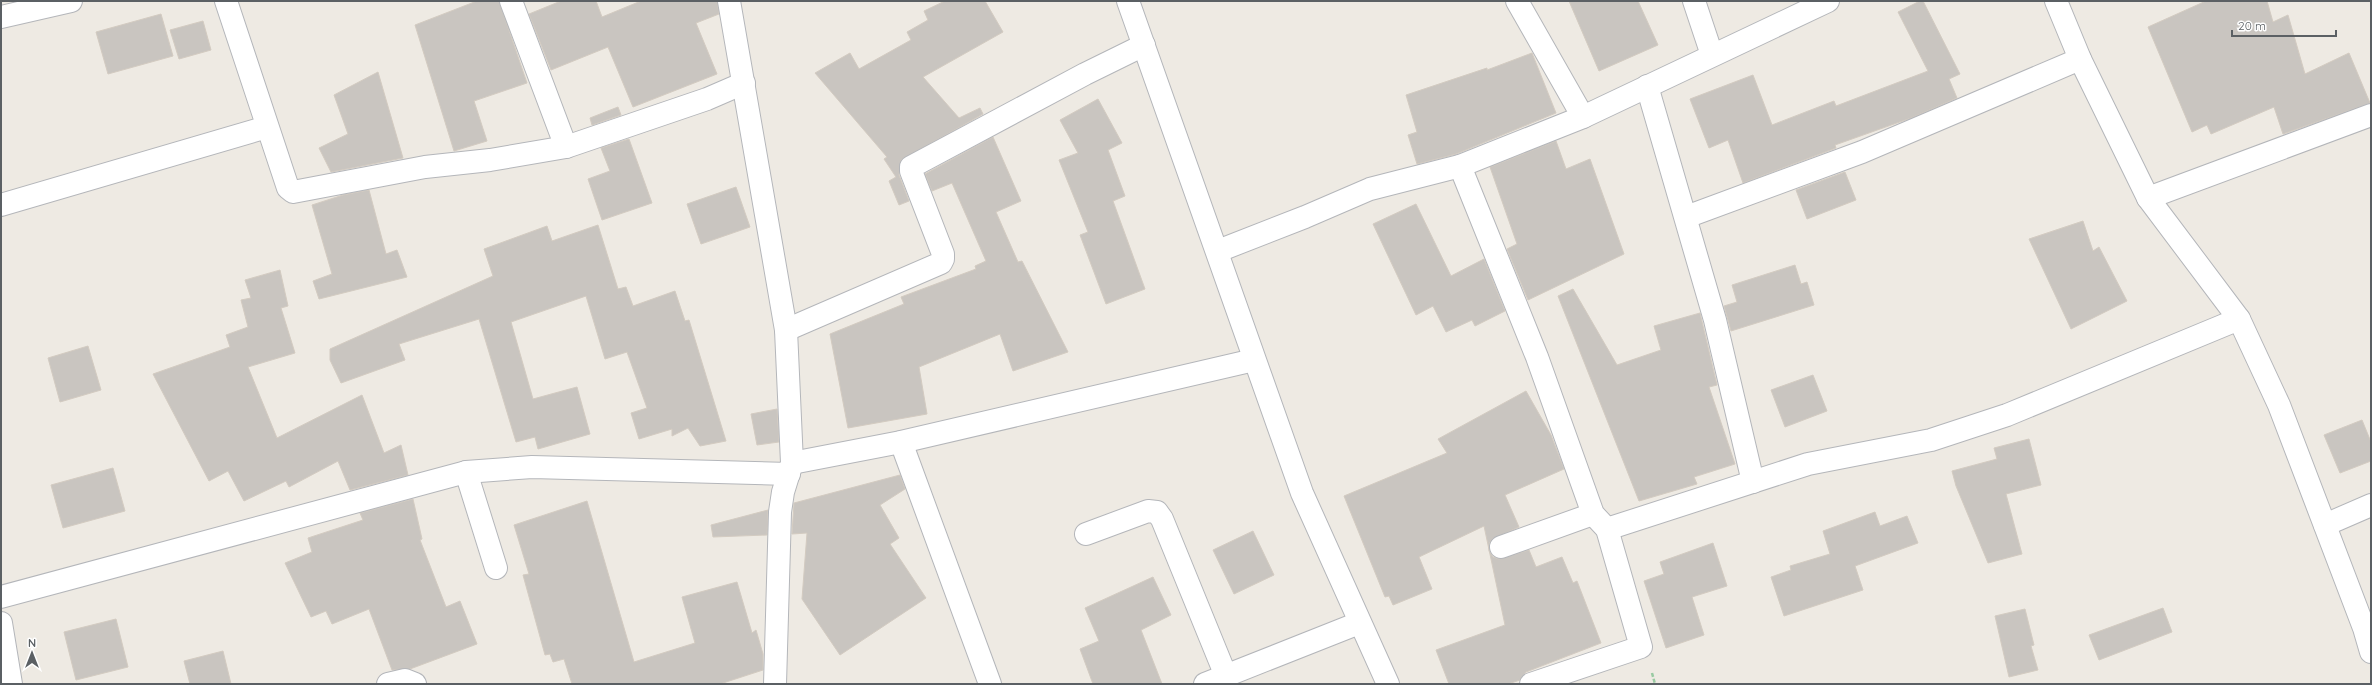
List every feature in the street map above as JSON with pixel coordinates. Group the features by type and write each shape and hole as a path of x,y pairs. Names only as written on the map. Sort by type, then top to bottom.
{"street":[{"path":"1,17 71,1"},
{"path":"226,1 288,188 293,192 418,168 490,160 566,147 707,99 744,83"},
{"path":"511,1 566,147"},
{"path":"729,1 786,330 791,469 783,492 780,512 775,684"},
{"path":"1128,1 1218,251 1254,360 1302,493 1359,623 1388,684"},
{"path":"1517,1 1583,117"},
{"path":"1694,1 1712,54"},
{"path":"1218,251 1305,217 1370,189 1460,166 1583,117 1712,54 1828,1"},
{"path":"2056,1 2080,59 2148,198 2239,319 2279,405 2325,525 2368,627 2371,652"},
{"path":"786,330 941,264 944,259 943,254 910,171 913,166 1085,74 1144,45"},
{"path":"1686,217 1862,152 2080,59"},
{"path":"1647,86 1686,217 1726,362 1753,482"},
{"path":"2148,198 2371,116"},
{"path":"1,205 267,127"},
{"path":"1460,166 1537,357 1600,522 1641,648 1531,684"},
{"path":"1501,547 1753,482 1808,464 1932,440 2007,416 2239,319"},
{"path":"1,597 466,472 532,467 791,469 1254,360"},
{"path":"901,442 990,684"},
{"path":"466,472 496,568"},
{"path":"2325,525 2371,505"},
{"path":"1086,534 1148,511 1157,512 1162,519 1226,676"},
{"path":"1,623 12,684"},
{"path":"1205,684 1359,623"},
{"path":"388,684 405,680 415,684"}],"building":[{"path":"477,1 499,1 527,83 474,101 487,141 454,151 415,25"},
{"path":"561,1 596,1 602,17 641,1 717,1 719,14 696,23 717,74 633,107 608,47 551,70 529,14"},
{"path":"945,1 985,1 1003,32 923,77 959,118 980,108 983,114 901,160 899,175 909,201 899,205 889,181 896,177 884,159 887,157 815,73 850,53 859,69 911,40 907,32 928,20 924,11"},
{"path":"1569,1 1638,1 1658,45 1599,71"},
{"path":"1920,1 1923,1 1960,74 1949,79 1957,98 1911,118 1835,145 1836,148 1743,183 1728,140 1709,148 1690,99 1753,75 1772,125 1834,101 1836,106 1928,71 1898,12"},
{"path":"2206,1 2267,1 2273,22 2288,15 2305,74 2349,53 2370,103 2283,134 2274,107 2211,134 2207,125 2192,132 2148,27"},
{"path":"161,14 173,56 108,74 96,32"},
{"path":"203,21 211,50 179,59 170,30"},
{"path":"1532,53 1556,113 1456,154 1417,164 1408,135 1417,132 1406,95 1487,68 1487,70"},
{"path":"378,72 403,158 331,172 319,148 348,134 334,95"},
{"path":"1098,99 1122,143 1108,150 1125,196 1113,201 1145,289 1106,304 1080,235 1088,232 1059,160 1078,153 1060,120"},
{"path":"618,107 621,115 592,125 590,118"},
{"path":"993,137 1021,201 996,212 1018,262 1022,261 1068,352 1013,371 1000,334 919,367 927,414 848,428 830,334 904,304 901,297 976,269 975,266 986,261 952,183 932,191 925,174"},
{"path":"629,139 652,203 602,220 588,179 610,171 601,148"},
{"path":"1556,141 1566,169 1590,159 1624,254 1528,300 1507,249 1517,244 1490,167"},
{"path":"1845,172 1856,200 1807,219 1796,190"},
{"path":"736,187 750,227 701,244 687,204"},
{"path":"369,190 386,254 397,250 407,277 319,299 313,281 332,274 312,205 343,195"},
{"path":"1416,204 1451,276 1484,259 1505,311 1475,326 1472,320 1446,332 1433,306 1416,315 1373,224"},
{"path":"2083,221 2093,251 2099,247 2127,301 2071,329 2029,239"},
{"path":"598,225 618,289 626,287 633,306 675,291 685,321 689,320 726,441 700,446 688,428 672,436 672,429 639,439 631,413 647,408 627,352 605,359 586,296 511,322 533,399 577,387 590,434 538,449 535,437 516,442 479,319 399,344 405,360 341,383 330,360 330,349 493,276 484,249 547,226 552,241"},
{"path":"1795,265 1801,284 1807,282 1814,305 1731,331 1724,306 1737,302 1732,285"},
{"path":"280,270 288,306 281,308 295,353 248,367 277,438 362,395 384,453 401,445 408,475 350,490 338,461 289,487 286,481 244,501 228,471 209,481 153,374 230,347 226,335 248,327 241,300 251,298 245,280"},
{"path":"1573,289 1617,365 1661,350 1654,326 1700,313 1717,385 1709,387 1735,464 1694,477 1697,484 1639,501 1558,296"},
{"path":"88,346 101,390 60,402 48,358"},
{"path":"1813,375 1827,411 1785,427 1771,390"},
{"path":"1526,391 1551,435 1564,469 1505,495 1519,527 1492,539 1489,544 1489,550 1484,526 1419,557 1432,589 1393,605 1389,596 1385,597 1344,496 1447,453 1438,439"},
{"path":"777,409 779,442 757,445 751,414"},
{"path":"2362,420 2371,442 2371,461 2340,473 2324,435"},
{"path":"2029,439 2041,485 2006,494 2022,554 1988,563 1956,486 1952,471 1997,459 1994,448"},
{"path":"113,468 125,511 63,528 51,485"},
{"path":"900,475 905,489 880,505 899,538 890,544 926,598 840,655 802,599 807,533 792,534 794,503"},
{"path":"413,499 422,539 420,540 446,607 460,601 477,644 410,669 392,670 369,609 332,624 326,611 311,617 285,563 312,552 308,538 363,520 360,513"},
{"path":"587,501 634,662 695,643 682,597 737,582 752,633 756,630 763,654 763,670 720,684 572,684 564,659 553,662 550,654 545,655 523,575 529,574 514,525"},
{"path":"768,510 767,535 713,537 711,525"},
{"path":"1875,512 1880,526 1907,516 1918,543 1855,566 1863,590 1784,616 1771,577 1791,570 1790,566 1830,554 1823,531"},
{"path":"1253,531 1274,575 1234,594 1213,550"},
{"path":"1713,543 1727,586 1692,597 1704,635 1666,648 1644,581 1664,574 1660,562"},
{"path":"1529,550 1536,567 1562,557 1573,583 1577,581 1601,643 1526,672 1520,680 1508,684 1449,684 1436,650 1505,625 1489,552 1493,557 1499,559"},
{"path":"1153,577 1171,615 1141,630 1162,684 1093,684 1080,649 1099,641 1085,608"},
{"path":"2163,608 2172,632 2099,660 2089,635"},
{"path":"2025,609 2034,645 2031,646 2038,670 2009,677 1995,616"},
{"path":"116,619 128,667 76,680 64,632"},
{"path":"223,651 231,684 190,684 184,661"}]}
